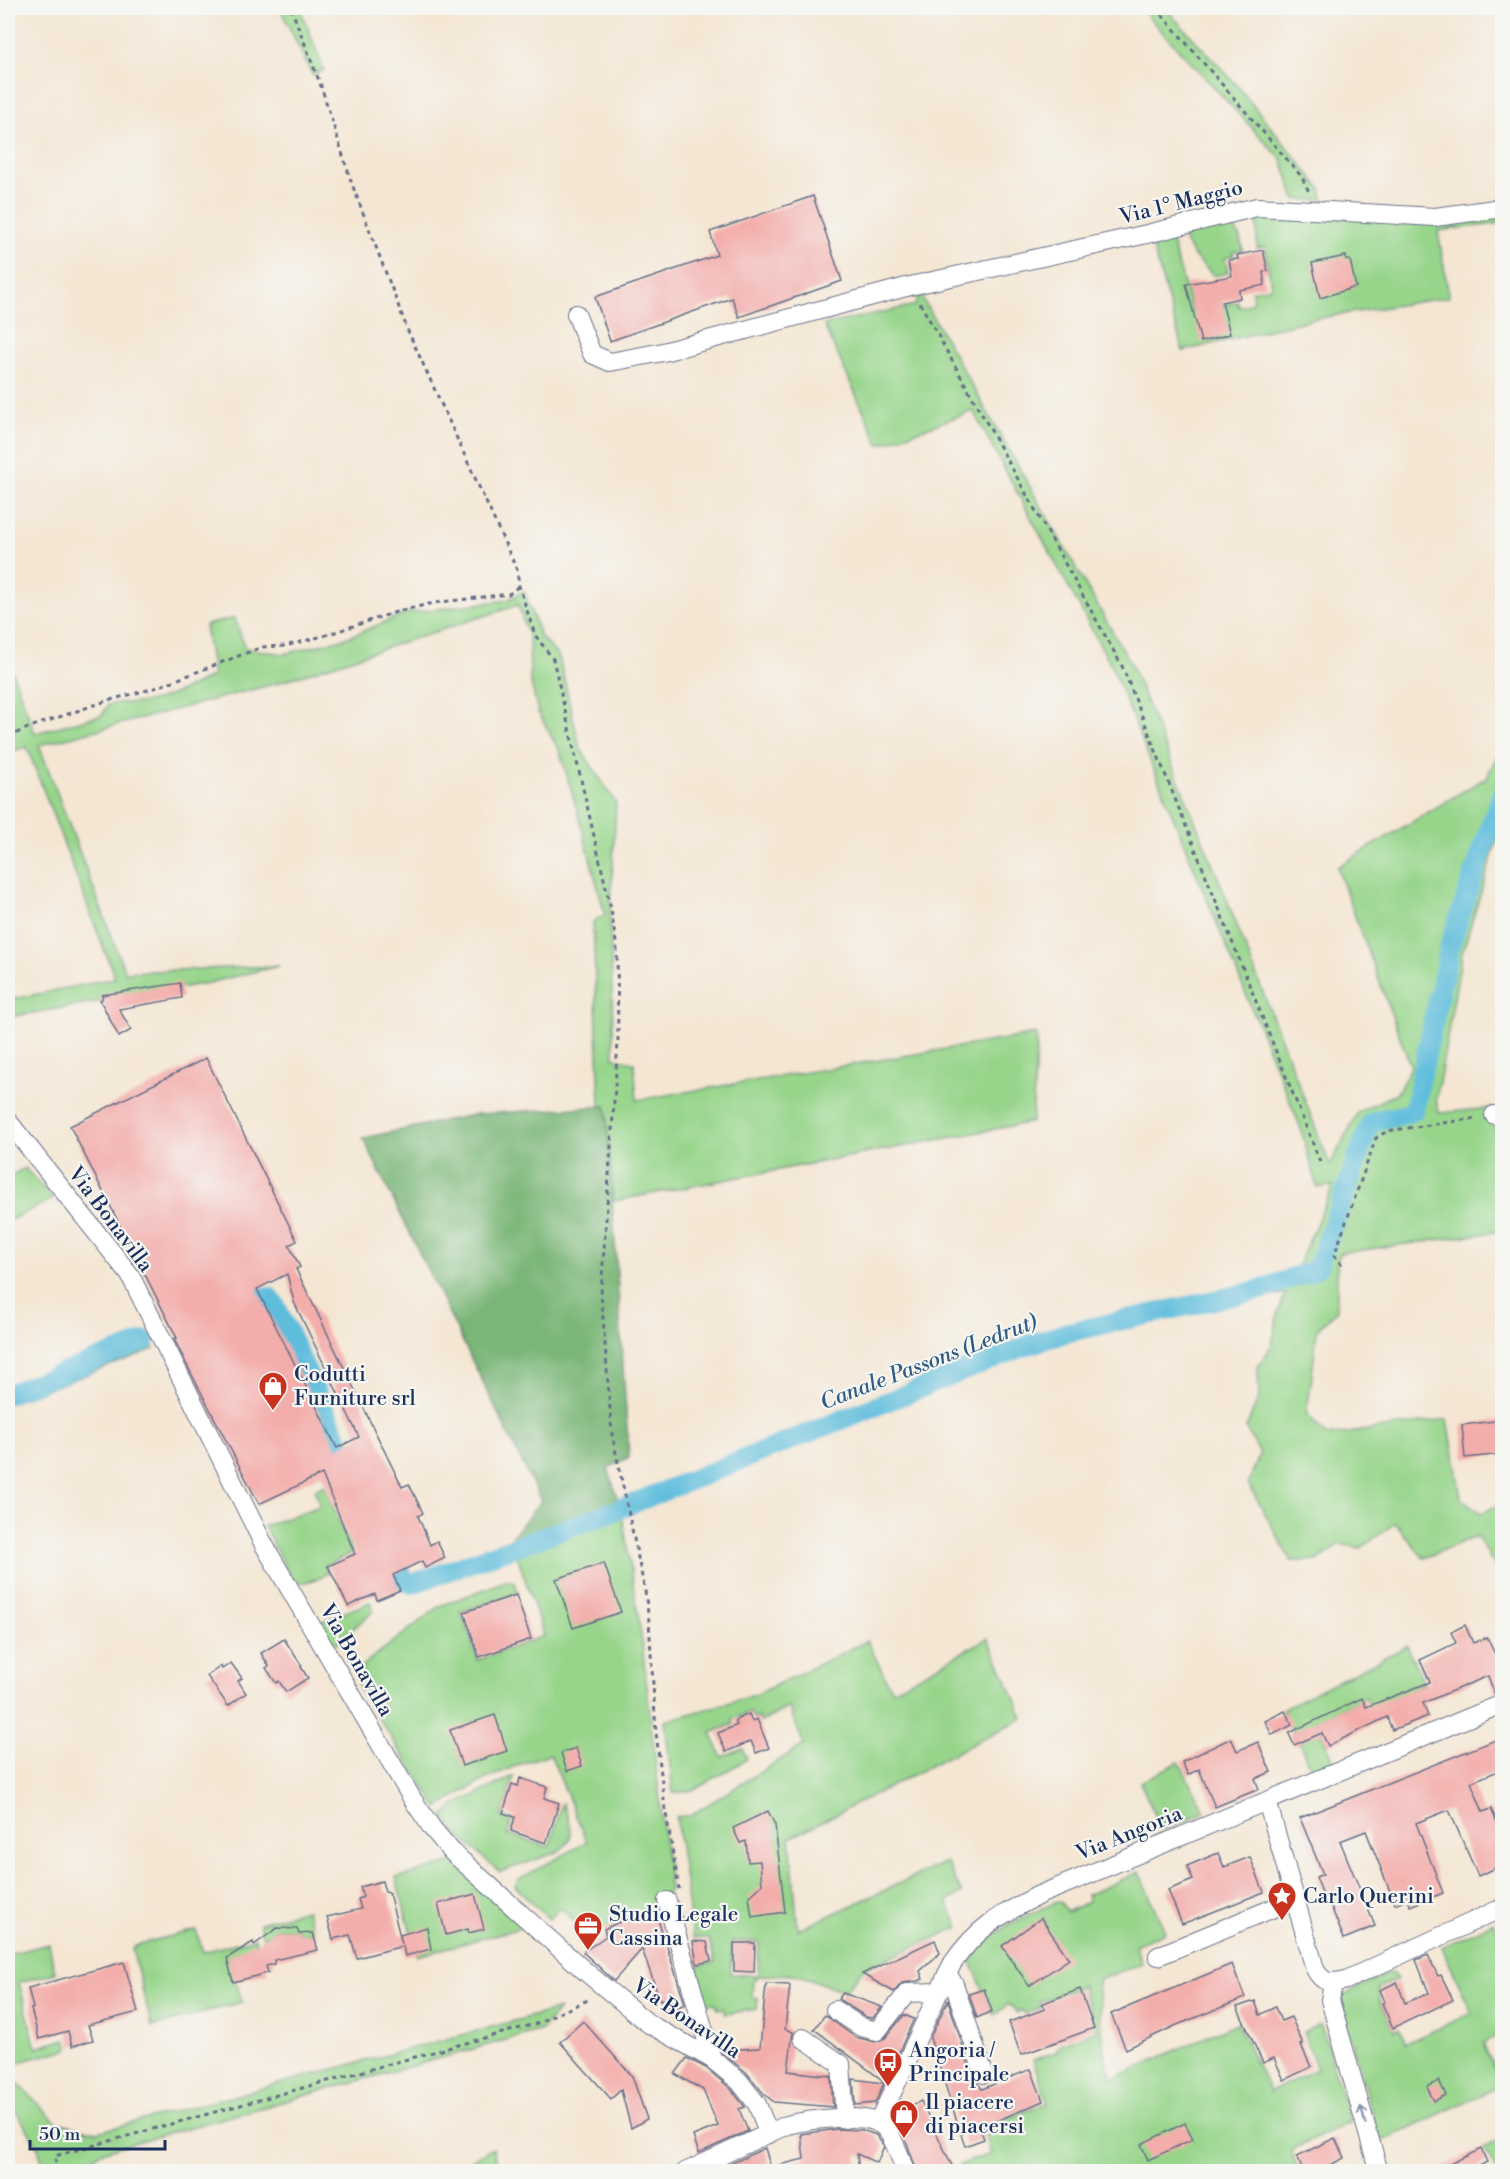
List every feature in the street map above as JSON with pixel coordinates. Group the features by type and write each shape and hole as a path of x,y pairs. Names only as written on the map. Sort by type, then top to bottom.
{"street":[{"name":"Via 1° Maggio","path":"576,314 592,354 610,362 663,351 910,286 1147,234 1257,207 1435,217 1503,208"},
{"name":"Via Bonavilla","path":"8,1121 130,1275 264,1545 407,1790 432,1828 452,1852 649,2024 712,2059 740,2081 757,2104 769,2134"},
{"name":"Via Angoria","path":"878,2123 947,1974 966,1943 986,1924 1011,1909 1092,1872 1503,1704"},
{"path":"1267,1801 1315,1969 1318,1975 1331,1983 1346,1980 1503,1908"},
{"path":"673,1899 712,2059"},
{"path":"1158,1956 1295,1899"},
{"path":"947,1974 954,1984 984,2074"},
{"path":"1331,1983 1330,2000 1379,2172"},
{"path":"835,2010 861,2027 877,2031 907,1993 938,1992"},
{"path":"803,2038 842,2064 845,2119"},
{"path":"685,2172 788,2125 804,2121 845,2119 878,2123 888,2132 906,2172"}],"path":[{"path":"291,8 321,86 352,184 408,331 517,570 519,586 535,635 553,659 611,909 617,949 618,1042 601,1293 612,1434 650,1621 656,1732 665,1808 679,1886 673,1899"},
{"path":"1156,8 1302,177 1317,210"},
{"path":"910,286 1122,666 1321,1164"},
{"path":"8,737 105,701 155,688 262,647 285,646 433,603 509,594 519,586"},
{"path":"1341,1265 1334,1256 1376,1138 1387,1131 1498,1115"},
{"path":"57,2172 55,2156 535,2024 608,1990"}],"green space":[{"path":"280,8 300,8 324,70 312,75"},
{"path":"1142,8 1165,8 1235,83 1321,189 1324,201 1295,199 1282,160"},
{"path":"1502,214 1502,223 1438,231 1449,297 1313,319 1183,351 1151,241 1170,236 1192,311 1238,302 1239,307 1253,303 1252,291 1271,287 1265,247 1257,248 1257,218"},
{"path":"1230,220 1239,235 1243,250 1233,252 1233,256 1225,258 1228,273 1214,276 1194,256 1180,233"},
{"path":"918,291 1131,664 1222,887 1330,1165 1358,1112 1397,1093 1411,1067 1337,867 1487,777 1502,745 1502,825 1462,953 1436,1100 1439,1113 1492,1108 1502,1192 1502,1231 1340,1253 1337,1263 1337,1310 1317,1330 1306,1413 1327,1436 1448,1419 1461,1498 1481,1513 1502,1504 1502,1578 1477,1536 1424,1558 1395,1523 1361,1548 1340,1544 1317,1561 1291,1561 1248,1483 1260,1454 1246,1428 1259,1397 1258,1367 1272,1345 1278,1313 1286,1293 1031,1351 622,1514 619,1504 1026,1339 1264,1284 1295,1272 1333,1186 1317,1187 1300,1126 1111,665 973,411 879,445 824,325 916,305"},
{"path":"524,591 540,636 559,657 580,748 616,803 610,917 614,1058 634,1062 637,1100 1037,1034 1032,1122 613,1201 606,1106 600,1106 593,922 605,914 560,752 538,712 530,679 529,639 518,605 274,684 39,745 125,972 279,966 208,983 8,1017 8,1000 115,978 27,747 8,752 8,660 35,733 102,715 108,705 120,702 146,702 166,697 213,676 205,625 235,618 245,648 284,654 346,638 407,613 507,600"},
{"path":"606,1106 629,1457 608,1468 622,1514 488,1566 541,1501 363,1138 477,1114"},
{"path":"25,1168 53,1199 8,1221 8,1177"},
{"path":"146,1335 154,1349 8,1404 8,1388"},
{"path":"324,1485 352,1553 325,1565 328,1573 310,1581 296,1581 291,1578 264,1526 320,1506 315,1490"},
{"path":"622,1514 640,1626 670,1889 660,1905 588,1935 561,1908 549,1919 515,1886 519,1879 587,1842 550,1754 492,1776 438,1808 359,1689 359,1673 363,1665 440,1606 508,1580 515,1582 518,1592 461,1612 478,1660 544,1636 517,1555"},
{"path":"370,1602 373,1611 337,1643 330,1643 318,1623"},
{"path":"988,1638 1023,1718 790,1838 798,1930 946,1862 962,1893 947,1902 959,1927 863,1969 845,1991 792,1974 758,1976 753,1981 752,1997 758,1998 757,2009 725,2014 723,2008 718,2009 716,2003 705,2004 697,1966 715,1962 709,1939 693,1938 676,1817 691,1815 804,1745 789,1707 761,1722 758,1717 754,1719 750,1712 732,1719 734,1724 711,1733 722,1757 742,1748 747,1759 694,1790 673,1793 665,1721 755,1695 867,1641 892,1691","holes":["732,1941 759,1942 758,1976 731,1974"]},
{"path":"1407,1646 1424,1684 1372,1710 1365,1697 1315,1721 1334,1760 1312,1769 1282,1709"},
{"path":"1179,1762 1205,1812 1162,1830 1140,1782"},
{"path":"514,1776 502,1817 512,1819 508,1834 549,1847 562,1803 571,1831 568,1842 555,1853 500,1872 461,1838 443,1817 455,1805"},
{"path":"453,1862 524,1927 417,1956 396,1878"},
{"path":"1139,1872 1165,1932 1135,1945 1142,1963 1098,1980 1104,2053 1112,2079 1237,2023 1270,2092 1317,2069 1303,2032 1321,2024 1350,2122 1291,2150 1299,2171 961,2172 959,2165 991,2154 983,2127 1048,2103 1033,2060 1056,2052 1059,2045 1097,2030 1082,1986 1039,2002 1041,2008 1024,2014 1022,2010 1017,2013 1009,2004 994,2015 971,1962 987,1941 1022,1918 1060,1901 1067,1912 1089,1901 1087,1895"},
{"path":"307,1910 313,1933 299,1934 297,1929 277,1928 263,1938 259,1923"},
{"path":"1494,1922 1502,1943 1502,2033 1483,2044 1502,2085 1380,2142 1339,1997 1391,1972 1397,1979 1378,1988 1380,2000 1394,2030 1399,2028 1406,2043 1472,2013 1442,1947"},
{"path":"196,1930 203,1952 255,1938 256,1943 254,1945 253,1943 233,1982 236,1982 242,2002 152,2027 132,1949 136,1945"},
{"path":"49,1944 55,1973 19,1982 36,2048 66,2039 69,2049 8,2065 8,1954"},
{"path":"559,2009 542,2030 101,2152 76,2171 44,2171 38,2146 8,2099 8,2073 56,2122 98,2132"},
{"path":"1502,2139 1502,2171 1496,2171 1484,2148"},
{"path":"493,2148 498,2171 452,2171"}],"building":[{"path":"813,196 842,281 739,317 732,298 610,341 595,297 717,255 710,232"},
{"path":"1263,250 1268,271 1263,272 1265,285 1239,290 1240,298 1222,302 1230,334 1201,342 1186,284 1232,276 1229,260 1238,259 1237,255"},
{"path":"1346,256 1346,260 1350,260 1356,287 1320,298 1312,263"},
{"path":"180,983 182,998 119,1009 131,1030 119,1037 100,1000 102,995"},
{"path":"206,1058 297,1241 289,1245 300,1267 296,1269 402,1487 409,1484 423,1513 418,1516 430,1545 437,1541 445,1558 425,1568 422,1561 393,1575 400,1590 377,1600 375,1594 348,1606 328,1566 355,1554 322,1474 259,1504 174,1339 177,1338 70,1126","holes":["287,1274 294,1302 359,1437 337,1448 257,1289"]},
{"path":"1503,1420 1503,1454 1465,1458 1462,1425"},
{"path":"604,1563 621,1612 573,1628 556,1579"},
{"path":"516,1595 531,1639 479,1657 464,1612"},
{"path":"1465,1625 1473,1643 1487,1637 1499,1663 1503,1661 1503,1693 1495,1695 1488,1676 1423,1703 1428,1716 1392,1730 1387,1717 1328,1746 1322,1733 1294,1745 1289,1734 1291,1732 1362,1698 1366,1707 1430,1682 1420,1660 1456,1643 1451,1632"},
{"path":"284,1639 308,1678 286,1692 279,1681 276,1683 266,1668 269,1666 261,1653"},
{"path":"231,1663 242,1678 238,1681 246,1693 228,1706 207,1676 221,1666 222,1669"},
{"path":"1285,1711 1292,1725 1272,1735 1265,1721"},
{"path":"749,1714 752,1721 757,1719 769,1748 756,1753 751,1741 726,1752 718,1733 737,1725 735,1720"},
{"path":"495,1715 507,1751 462,1766 450,1730"},
{"path":"1503,1737 1503,1769 1471,1782 1483,1812 1491,1809 1503,1835 1503,1865 1478,1876 1449,1810 1416,1823 1443,1893 1410,1906 1408,1898 1395,1904 1366,1831 1340,1841 1375,1926 1344,1939 1328,1899 1325,1900 1316,1877 1323,1874 1300,1818"},
{"path":"1231,1738 1237,1751 1258,1742 1271,1772 1255,1779 1259,1789 1215,1807 1199,1769 1188,1775 1182,1762"},
{"path":"576,1748 582,1766 567,1771 561,1753"},
{"path":"520,1778 547,1787 544,1798 559,1803 546,1843 511,1831 515,1817 503,1813 512,1784 518,1786"},
{"path":"768,1811 775,1825 785,1912 752,1917 749,1897 762,1885 760,1861 748,1862 746,1841 740,1843 733,1828"},
{"path":"1218,1853 1224,1867 1250,1857 1264,1892 1182,1924 1168,1890 1193,1880 1187,1866"},
{"path":"382,1881 385,1892 389,1893 402,1944 400,1935 427,1927 431,1949 405,1956 403,1946 357,1958 350,1935 333,1939 327,1917 361,1909 358,1899 363,1897 360,1887"},
{"path":"475,1894 484,1929 469,1933 468,1929 446,1935 438,1904"},
{"path":"655,1912 662,1931 662,1940 665,1940 685,2004 669,2011 665,1999 660,2000 642,1949 614,1981 583,1952 606,1936 604,1929 626,1919 627,1921"},
{"path":"1041,1918 1069,1959 1029,1986 1002,1946"},
{"path":"277,1928 297,1929 299,1934 313,1933 318,1950 274,1960 274,1964 266,1966 268,1973 233,1982 227,1958 253,1942 254,1945"},
{"path":"935,1940 940,1953 920,1971 923,1979 902,1983 894,1992 862,1974"},
{"path":"693,1941 707,1942 711,1961 697,1964"},
{"path":"734,1943 755,1943 754,1972 734,1971"},
{"path":"1428,1955 1453,2000 1393,2028 1382,2003 1385,2002 1380,1990 1397,1982 1405,2003 1429,1993 1416,1960"},
{"path":"124,1962 138,2012 88,2025 93,2040 72,2046 68,2031 39,2039 28,1988"},
{"path":"1232,1964 1245,1998 1177,2025 1126,2049 1111,2014"},
{"path":"766,1984 790,1985 785,2029 793,2032 788,2071 831,2076 833,2107 774,2102 764,2094 746,2072 722,2053 721,2050 760,2048"},
{"path":"984,1989 992,2011 977,2018 969,1994"},
{"path":"1080,1989 1094,2028 1021,2055 1009,2022 1045,2009 1041,2004"},
{"path":"843,1993 882,2007 873,2018 866,2017 838,1999"},
{"path":"948,2000 973,2078 982,2089 1031,2069 1043,2101 980,2128 984,2139 965,2146 930,2038"},
{"path":"1255,2001 1260,2015 1275,2007 1281,2021 1291,2017 1311,2067 1284,2080 1274,2058 1263,2063 1237,2007"},
{"path":"825,2015 855,2037 875,2042 885,2038 904,2015 914,2019 885,2082 814,2029"},
{"path":"583,2021 632,2076 647,2119 631,2128 621,2090 611,2099 560,2042"},
{"path":"687,2058 706,2068 731,2089 745,2107 739,2109 748,2131 699,2153 693,2136 718,2126 703,2090 675,2074"},
{"path":"853,2079 884,2083 875,2103 855,2105"},
{"path":"1439,2081 1446,2095 1434,2101 1427,2087"},
{"path":"921,2101 955,2172 917,2172 907,2143 893,2117 895,2113"},
{"path":"1185,2123 1193,2139 1148,2160 1141,2144"},
{"path":"837,2129 862,2130 876,2135 884,2146 877,2163 857,2154 859,2172 776,2172 775,2166 804,2159 801,2134"},
{"path":"1335,2138 1344,2158 1328,2166 1330,2172 1304,2172 1297,2156"},
{"path":"765,2148 772,2172 713,2172"},
{"path":"1481,2149 1487,2162 1479,2166 1482,2172 1433,2172"}],"waterway":[{"name":"Canale Passons (Ledrut)","path":"389,1549 405,1581 412,1584 614,1511 1031,1344 1065,1333 1260,1290 1314,1270 1318,1266 1370,1124 1414,1110 1450,945 1502,795"},
{"name":"Canale Passons (Ledrut)","path":"262,1297 269,1297 275,1304 352,1468"},
{"path":"8,1394 145,1341"}],"place":[{"name":"Codutti Furniture srl","path":"273,1412"},
{"name":"Carlo Querini","path":"1282,1922"},
{"name":"Studio Legale Cassina","path":"588,1952"},
{"name":"Angoria / Principale","path":"888,2088"},
{"name":"Il piacere di piacersi","path":"904,2140"}]}
